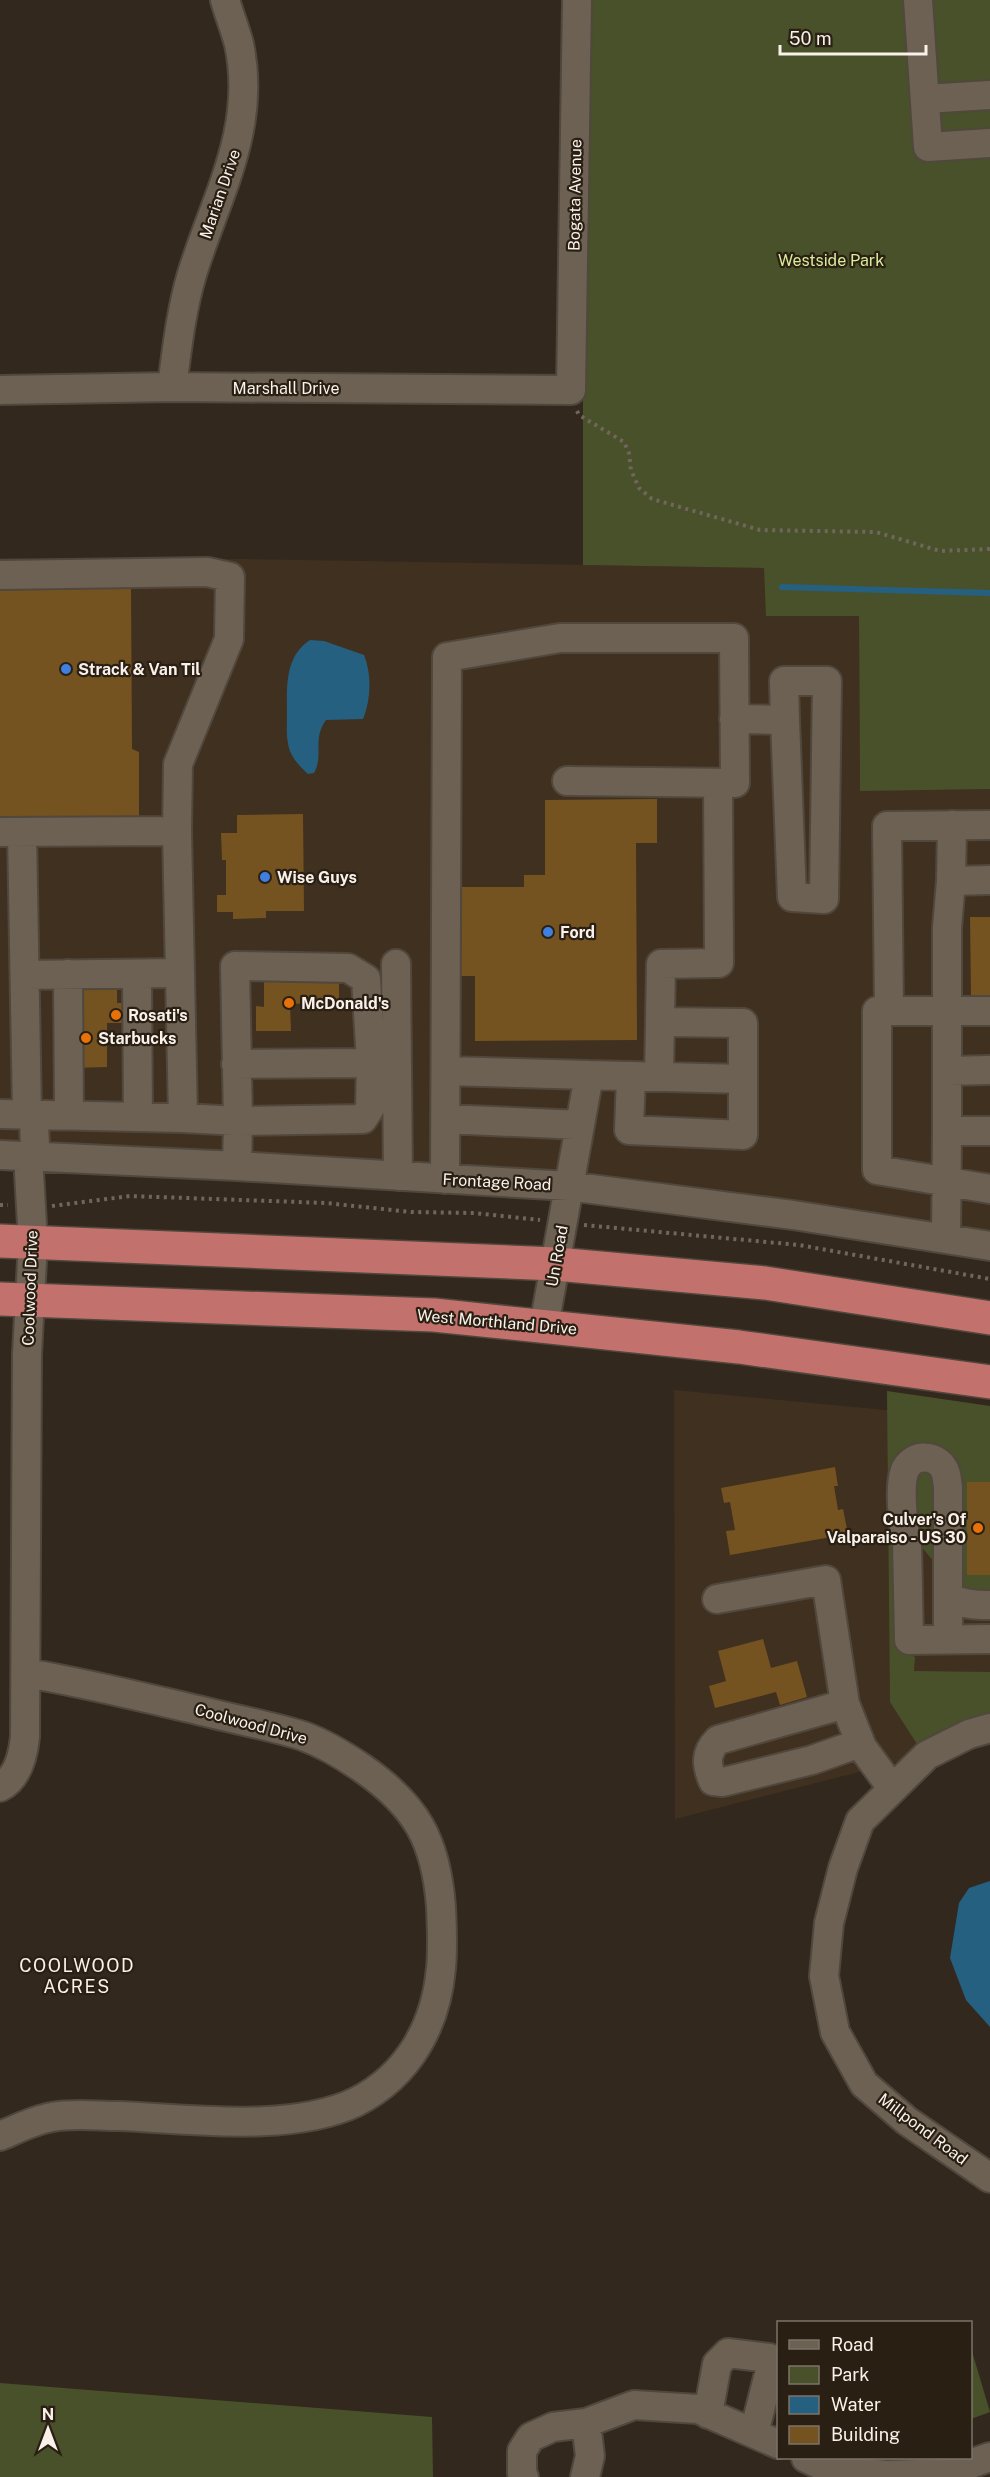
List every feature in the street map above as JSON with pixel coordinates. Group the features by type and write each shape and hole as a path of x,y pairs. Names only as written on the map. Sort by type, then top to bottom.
{"highway":[{"path":"0,1241 556,1264 765,1283 990,1318"},
{"name":"West Morthland Drive","path":"15,1300 434,1315 750,1348 990,1382"}],"street":[{"name":"Marian Drive","path":"172,387 182,317 192,274 232,165 240,130 244,89 239,44 225,0"},
{"name":"Bogata Avenue","path":"571,390 577,0"},
{"path":"918,0 928,147 990,143"},
{"path":"925,99 990,95"},
{"name":"Marshall Drive","path":"0,390 172,387 571,390"},
{"path":"0,575 207,572 230,577 229,639 178,764 178,973 183,1118"},
{"path":"445,1179 447,657 560,638 734,638 735,783 567,781"},
{"path":"784,681 827,681 824,899 792,897 785,720 784,681"},
{"path":"734,719 785,720"},
{"path":"660,1022 743,1023 743,1135 629,1130 660,1022 661,964 719,963 718,783"},
{"path":"946,1239 948,1183 947,928 952,825"},
{"path":"889,1011 887,826 990,825"},
{"path":"11,832 177,831"},
{"name":"Coolwood Drive","path":"0,1787 16,1771 23,1756 26,1673 27,1354 15,1300 33,1242 28,1155 35,1147 34,1123 14,1114 25,975 11,832"},
{"path":"951,881 990,880"},
{"path":"396,964 398,1176"},
{"path":"14,1114 238,1121 363,1119 370,1108 371,1063 366,979 348,968 235,966 238,1121 237,1166"},
{"path":"25,975 178,973"},
{"path":"68,974 69,1115"},
{"path":"137,974 138,1117"},
{"path":"990,1011 877,1011 877,1170 990,1189"},
{"path":"236,1064 371,1063"},
{"path":"947,1071 990,1070"},
{"path":"446,1071 743,1079"},
{"name":"Un Road","path":"544,1326 589,1074"},
{"path":"446,1119 580,1125"},
{"path":"947,1131 990,1131"},
{"name":"Frontage Road","path":"0,1155 237,1166 568,1186 793,1215 990,1246"},
{"path":"926,1457 938,1461 945,1470 948,1487 948,1597 930,1640 903,1530 905,1468 914,1460 926,1457"},
{"path":"717,1599 826,1580 846,1704 860,1743 892,1788"},
{"path":"948,1597 965,1604 990,1605"},
{"path":"930,1640 990,1639"},
{"name":"Coolwood Drive","path":"0,2136 54,2116 293,2120 356,2102 381,2086 413,2055 434,2010 444,1945 440,1891 430,1844 418,1822 402,1802 349,1760 327,1746 262,1725 26,1673"},
{"path":"846,1704 718,1740 709,1749 707,1767 713,1781 723,1782 812,1760 860,1743"},
{"name":"Millpond Road","path":"990,1728 969,1734 927,1755 860,1821 843,1868 830,1923 824,1976 835,2032 864,2084 907,2121 990,2178"},
{"path":"524,2477 522,2451 531,2437 553,2427 586,2423 634,2405 698,2409 708,2414 766,2439 772,2362 769,2358 728,2353 721,2358 717,2364 708,2414"},
{"path":"585,2477 590,2456 586,2423"},
{"path":"810,2459 831,2470 887,2475 945,2473 990,2457"}],"path":[{"path":"571,390 579,415 624,442 629,453 631,470 639,488 652,499 760,530 876,532 940,551 990,549"},
{"path":"0,1205 59,1206 130,1196 326,1203 411,1212 474,1213 799,1245 990,1279"}],"shaded area":[{"path":"0,558 243,559 765,568 767,616 859,616 860,790 990,789 990,1231 761,1198 0,1148"},
{"path":"674,1390 990,1420 990,1713 934,1733 917,1744 902,1761 675,1819"}],"green space":[{"name":"Westside Park","path":"583,0 990,0 990,789 860,791 859,616 766,616 764,568 583,565"},
{"path":"887,1391 990,1406 990,1593 965,1590 959,1586 954,1478 908,1453 910,1654 915,1657 914,1671 990,1672 990,1713 952,1726 917,1744 890,1702"},
{"path":"913,1470 936,1470 935,1563 919,1544"},
{"path":"972,2351 990,2412 972,2418"},
{"path":"0,2383 432,2417 433,2477 0,2477"}],"water":[{"path":"310,640 324,641 364,655 370,687 363,719 326,720 320,734 317,766 314,773 308,774 290,752 287,733 287,694 291,664 295,655"},
{"path":"990,1881 990,2027 966,2000 950,1958 959,1903 969,1888"}],"building":[{"name":"Strack & Van Til","path":"131,588 132,749 139,752 139,818 0,818 0,589"},
{"name":"Ford","path":"657,799 657,843 636,843 637,1040 475,1041 475,976 461,976 460,887 524,887 524,875 545,875 545,800"},
{"name":"Wise Guys","path":"303,814 304,911 266,911 266,918 233,919 233,912 217,912 217,895 226,895 226,860 222,860 221,833 237,833 237,815"},
{"path":"970,917 990,917 990,996 971,996"},
{"name":"McDonald's","path":"339,974 339,1002 290,1004 291,1031 256,1031 256,1006 264,1007 264,975"},
{"path":"77,989 117,989 117,1003 125,1003 125,1023 107,1023 107,1067 71,1068"},
{"path":"835,1467 838,1486 834,1486 838,1510 843,1509 848,1534 730,1555 726,1531 735,1530 730,1502 724,1503 721,1488"},
{"name":"Culver's Of Valparaiso - US 30","path":"967,1482 990,1482 990,1575 967,1575"},
{"path":"763,1639 771,1668 797,1661 807,1697 780,1705 776,1692 715,1708 709,1686 726,1681 718,1651"}],"waterway":[{"path":"782,587 990,593"}],"place":[{"name":"Strack & Van Til","path":"66,669"},
{"name":"Wise Guys","path":"265,877"},
{"name":"Ford","path":"548,932"},
{"name":"McDonald's","path":"289,1003"},
{"name":"Rosati's","path":"116,1015"},
{"name":"Starbucks","path":"86,1038"},
{"name":"Culver's Of Valparaiso - US 30","path":"978,1528"}],"district":[{"name":"COOLWOOD ACRES","path":"77,1975"}]}
